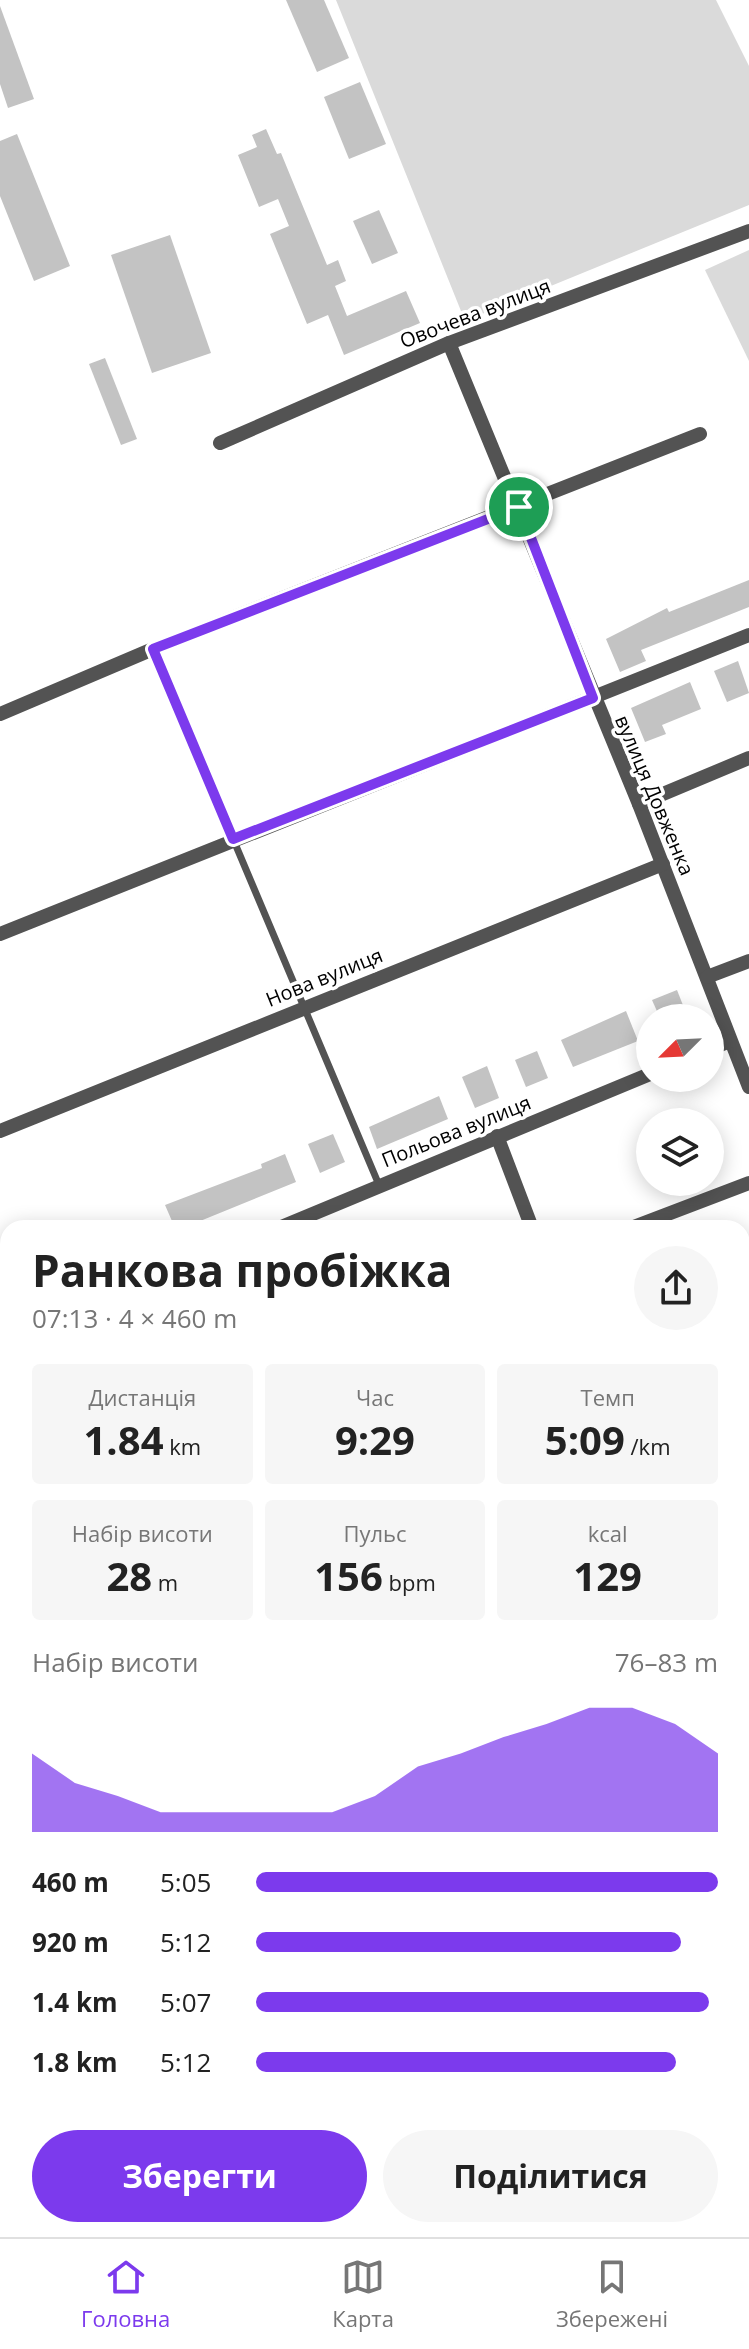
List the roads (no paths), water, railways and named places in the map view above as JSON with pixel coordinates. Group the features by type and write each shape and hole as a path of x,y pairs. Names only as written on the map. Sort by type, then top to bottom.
{"street":[{"name":"Овочева вулиця","path":"220,443 449,343 749,231"},
{"name":"вулиця Довженка","path":"449,343 639,804 749,1087"},
{"path":"0,714 153,649 700,434"},
{"path":"0,934 749,635"},
{"path":"639,804 749,758"},
{"name":"Нова вулиця","path":"0,1131 663,864"},
{"path":"707,977 749,961"},
{"path":"724,1043 730,1041"},
{"name":"Польова вулиця","path":"298,1220 636,1080"},
{"path":"497,1136 529,1220"},
{"path":"652,1220 749,1183"}],"lane":[{"path":"153,649 379,1185"}]}
